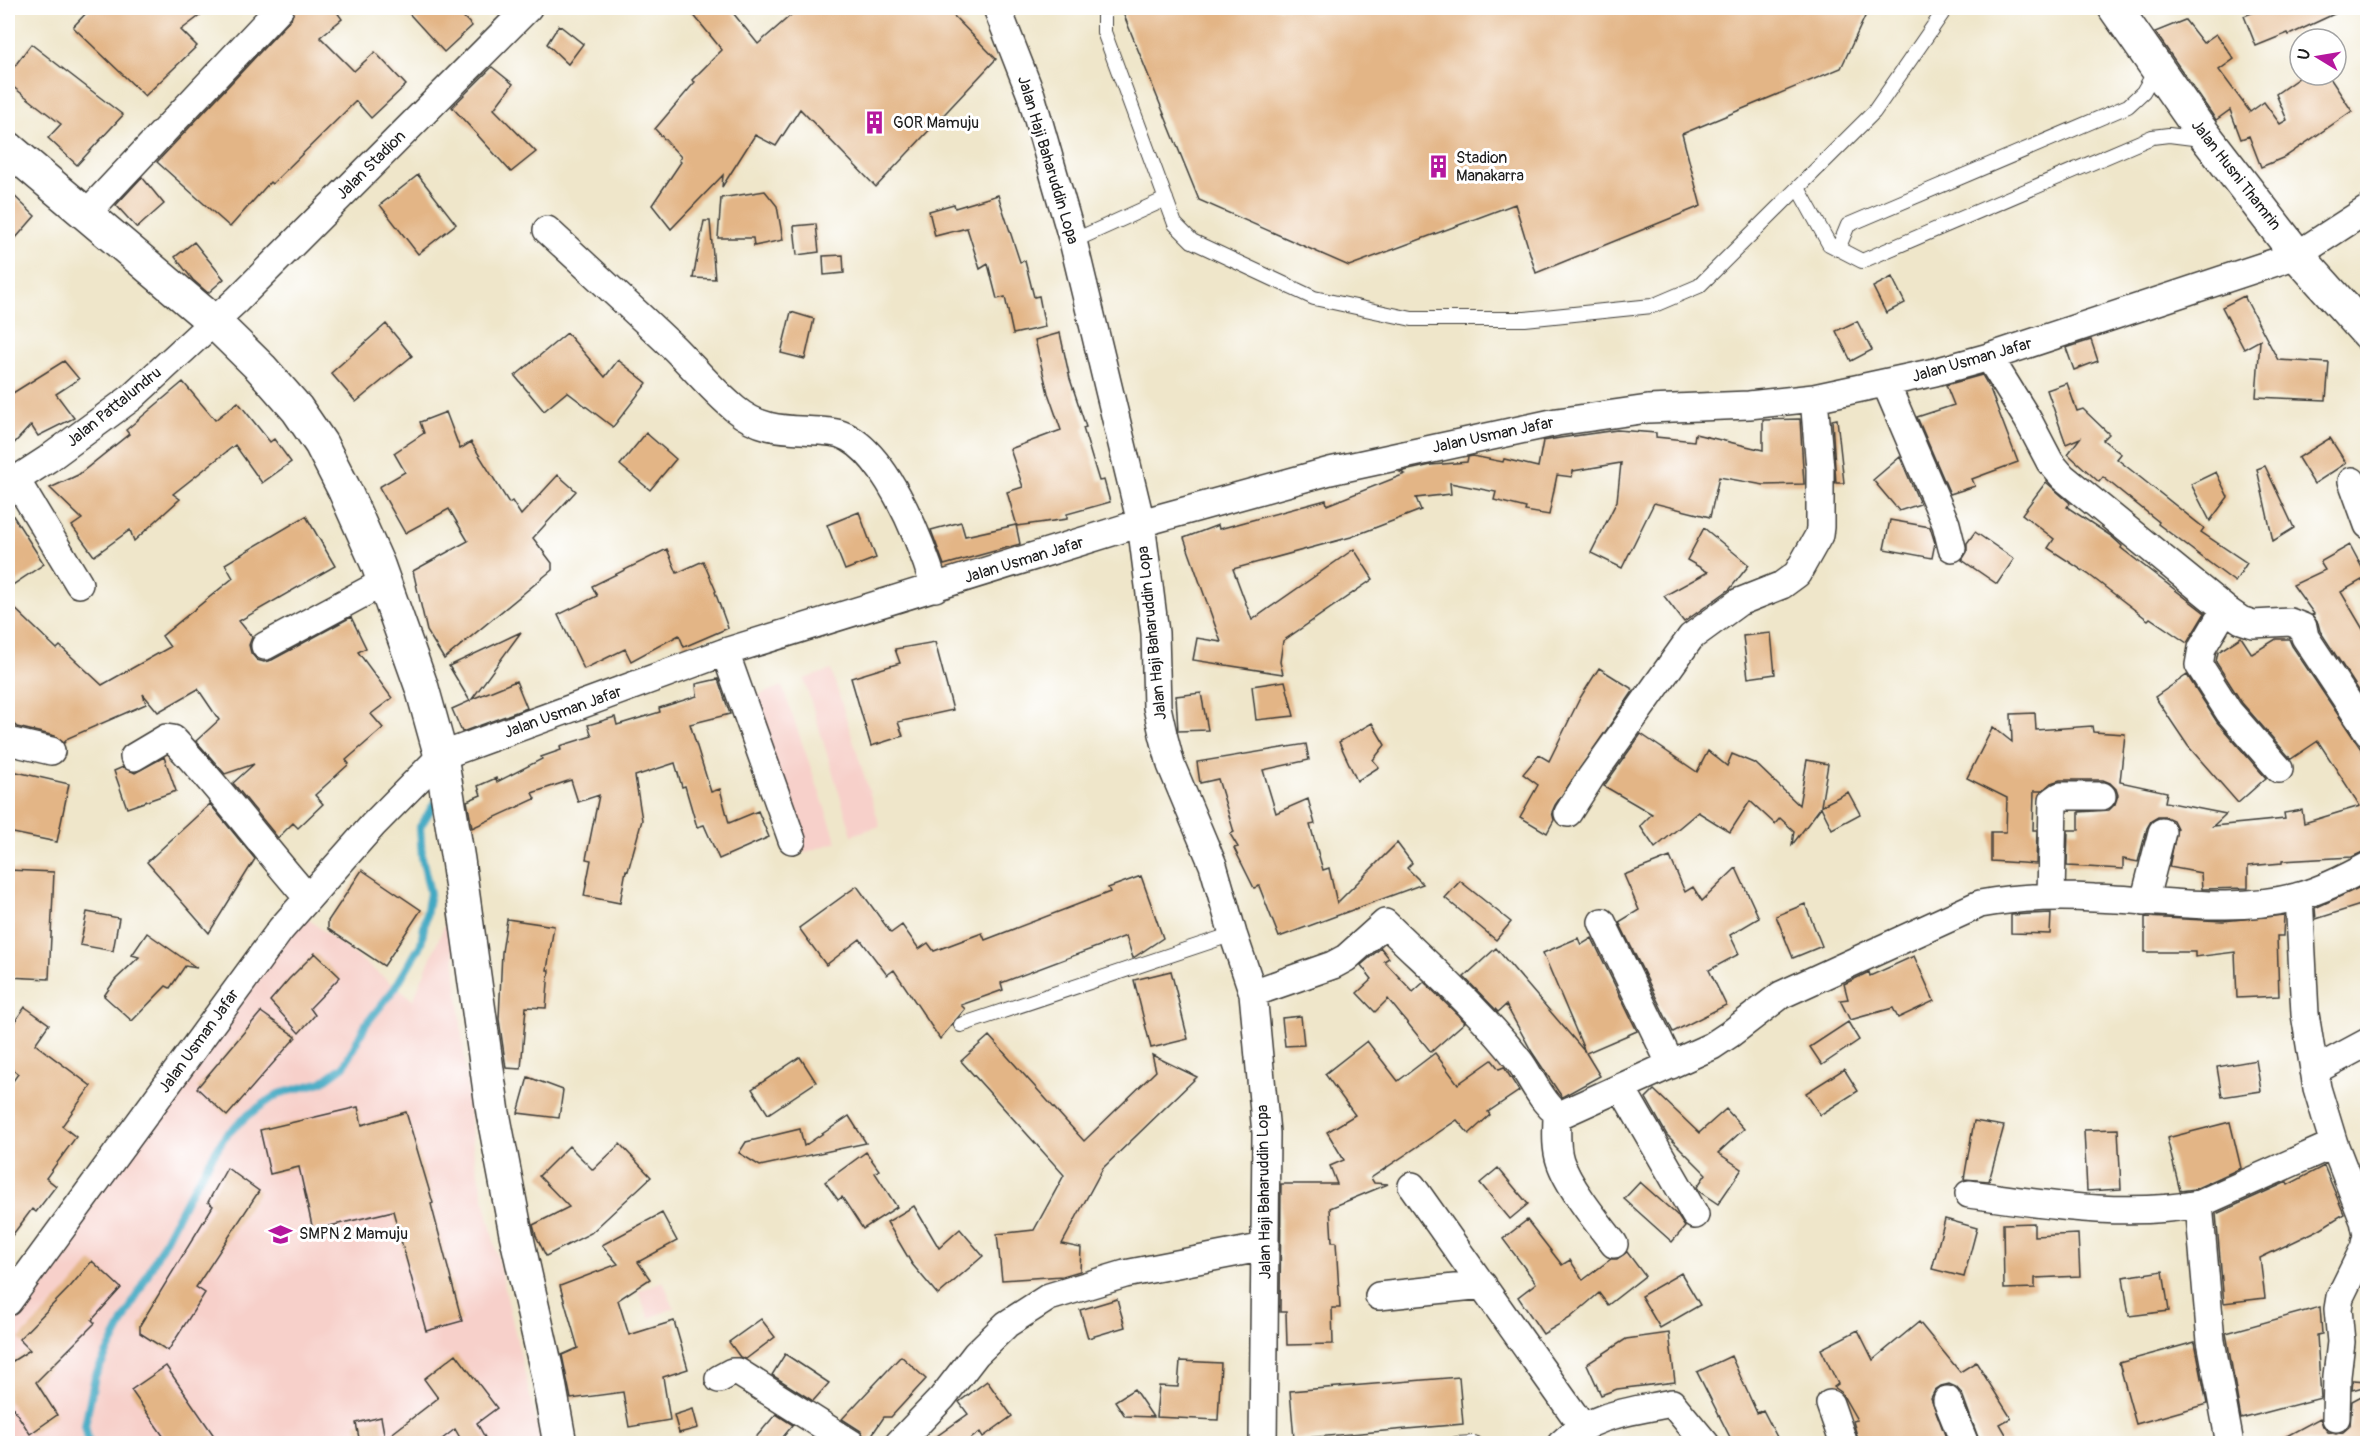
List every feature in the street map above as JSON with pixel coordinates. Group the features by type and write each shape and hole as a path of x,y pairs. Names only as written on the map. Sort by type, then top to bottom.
{"street":[{"path":"86,214 280,8"},
{"name":"Jalan Stadion","path":"214,322 528,8"},
{"name":"Jalan Haji Baharuddin Lopa","path":"997,8 1031,95 1073,241 1141,523 1155,633 1158,707 1162,734 1171,765 1213,866 1253,993 1266,1133 1263,1443"},
{"name":"Jalan Husni Thamrin","path":"2115,8 2208,140 2297,255 2367,334"},
{"path":"8,148 214,322 261,368 297,410 321,444 344,489 384,582 422,688 441,756 458,860 493,1113 516,1234 548,1372 560,1443"},
{"name":"Jalan Usman Jafar","path":"8,1302 281,929 373,825 441,756 725,652 1141,523 1330,471 1557,422 1648,410 1749,405 1814,398 1886,384 1989,357 2297,255 2367,209"},
{"path":"547,230 735,409 749,419 762,426 785,430 833,432 848,437 866,452 887,477 921,542 935,588"},
{"name":"Jalan Pattalundru","path":"12,482 131,398 214,322"},
{"path":"1989,357 2028,420 2050,462 2063,477 2241,620 2253,624 2290,622 2303,627 2305,636 2367,732"},
{"path":"1886,384 1946,524 1952,548"},
{"path":"1568,813 1691,637 1739,602 1782,585 1797,574 1819,535 1820,527 1820,469 1814,398"},
{"path":"2352,481 2367,525"},
{"path":"12,482 80,584"},
{"path":"265,646 384,582"},
{"path":"2225,609 2202,648 2199,665 2229,712 2278,769"},
{"path":"725,652 792,840"},
{"path":"134,757 166,738 173,739 201,768 308,898"},
{"path":"8,741 51,751"},
{"path":"2051,897 2053,801 2060,796 2102,796"},
{"path":"2144,902 2162,832"},
{"path":"1253,993 1333,965 1346,958 1385,923 1478,1013 1520,1062 1550,1108 1557,1113 1567,1112 1671,1065 1730,1034 1781,994 1962,911 1993,902 2051,897 2189,905 2243,904 2299,896 2337,883 2367,866"},
{"path":"2299,896 2305,1014 2317,1088 2334,1144 2364,1221 2367,1235 2364,1248 2347,1281 2339,1303 2341,1342 2336,1418"},
{"path":"1602,922 1671,1065"},
{"path":"2314,1071 2367,1041"},
{"path":"1622,1087 1695,1215"},
{"path":"1557,1113 1558,1154 1563,1168 1597,1222 1614,1244"},
{"path":"1969,1194 2077,1208 2164,1210 2199,1204 2334,1144"},
{"path":"1412,1186 1582,1426"},
{"path":"2199,1204 2211,1341 2230,1443"},
{"path":"898,1443 942,1398 976,1354 1008,1324 1049,1297 1125,1274 1265,1247"},
{"path":"1379,1296 1483,1285"},
{"path":"719,1379 732,1372 738,1372 852,1443"},
{"path":"1947,1400 1965,1443"},
{"path":"1561,1443 1582,1426 1604,1417 1672,1403 1706,1443"},
{"path":"1830,1404 1844,1443"}],"lane":[{"path":"1104,8 1104,32 1175,224 1192,241 1314,298 1412,319 1525,319 1652,306 1699,286 1874,112 1946,8"},
{"path":"1838,249 1848,225 2128,106 2143,92 2157,68"},
{"path":"1798,188 1829,244 1862,261 2152,137 2169,135 2208,140"},
{"path":"1073,241 1166,199"},
{"path":"960,1025 1233,934"},
{"path":"1456,1443 1474,1443"}],"shaded area":[{"path":"831,670 880,826 852,835 804,679"},
{"path":"782,686 837,842 803,853 748,699"},
{"name":"SMPN 2 Mamuju","path":"450,912 474,1156 541,1443 8,1444 8,1316 304,916 413,1000"},
{"path":"663,1281 674,1308 649,1318 638,1291"}],"building":[{"path":"91,8 210,8 181,30 197,46 145,96 73,27"},
{"path":"295,8 334,8 342,19 320,37 354,71 375,52 406,85 371,118 356,101 272,184 270,182 230,227 157,162 291,19"},
{"path":"404,8 455,8 472,26 444,52"},
{"name":"GOR Mamuju","path":"688,8 729,8 758,44 799,8 946,8 996,59 876,187 800,109 776,146 755,135 722,187 723,175 671,229 652,205 681,162 679,160 681,157 655,129 695,82 692,80 722,50"},
{"name":"Stadion Manakarra","path":"1121,8 1869,8 1841,68 1682,134 1701,206 1536,273 1515,204 1349,266 1199,200"},
{"path":"2264,8 2347,8 2306,27 2288,27 2288,33 2256,46 2244,16"},
{"path":"2185,20 2203,43 2216,34 2234,59 2219,70 2250,112 2264,102 2280,124 2287,120 2276,94 2288,86 2336,87 2352,111 2285,157 2261,167 2249,136 2241,139 2230,110 2216,120 2155,32"},
{"path":"559,25 583,44 568,64 547,44"},
{"path":"31,44 123,115 77,165 48,138 61,124 8,83 8,75"},
{"path":"492,67 513,84 494,109 536,152 511,172 452,107"},
{"path":"418,175 456,224 418,254 380,205"},
{"path":"142,177 164,204 137,228 116,205"},
{"path":"8,190 35,216 8,247"},
{"path":"765,191 777,206 783,240 754,246 753,238 718,238 721,198"},
{"path":"998,195 1020,262 1025,261 1034,297 1039,296 1045,327 1013,334 1005,297 997,299 988,264 980,269 967,228 935,236 929,211 954,204 955,208"},
{"path":"704,221 710,221 715,279 693,278"},
{"path":"816,224 819,252 797,255 794,226"},
{"path":"194,242 224,279 208,293 193,280 175,257"},
{"path":"843,255 844,273 824,275 823,256"},
{"path":"1892,277 1905,303 1886,313 1873,287"},
{"path":"2244,296 2278,360 2329,363 2326,400 2256,397 2260,340 2244,349 2222,307"},
{"path":"791,312 814,319 805,359 781,353"},
{"path":"1857,321 1872,350 1851,361 1836,331"},
{"path":"386,324 412,356 356,402 331,373"},
{"path":"567,333 605,377 618,360 647,383 613,427 567,392 544,411 515,376"},
{"path":"1060,333 1070,379 1086,427 1083,428 1099,481 1104,480 1110,502 1067,514 1067,519 1017,526 1007,492 1023,487 1010,449 1061,430 1048,393 1035,340"},
{"path":"2091,340 2098,361 2074,370 2066,348"},
{"path":"64,361 79,379 56,394 74,418 38,436 31,425 8,450 8,396"},
{"path":"1982,375 1990,389 2018,462 1972,479 1975,486 1950,494 1917,417 1954,405 1946,385"},
{"path":"183,382 215,420 238,402 270,442 274,439 291,462 262,483 235,445 173,494 180,499 134,541 130,530 94,556 72,526 82,519 50,488 78,475 129,434 126,430"},
{"path":"2067,383 2077,411 2083,409 2109,434 2103,440 2121,454 2117,459 2204,528 2201,532 2247,563 2235,582 2158,524 2159,522 2103,477 2099,482 2068,454 2080,438 2066,444 2047,390"},
{"path":"446,412 460,449 471,442 509,503 512,501 521,515 558,475 576,491 533,538 552,563 552,570 444,659 427,631 413,571 468,541 449,509 405,533 379,487 405,472 394,453 424,433 420,422"},
{"path":"1800,419 1804,484 1764,485 1719,477 1710,517 1654,503 1622,568 1591,553 1617,501 1621,463 1573,471 1572,477 1557,475 1549,515 1525,511 1526,508 1494,500 1496,492 1450,483 1451,494 1416,498 1421,510 1351,537 1233,569 1252,620 1354,549 1373,579 1283,641 1280,662 1283,674 1193,660 1197,638 1221,642 1184,538 1218,525 1219,529 1326,500 1327,505 1405,474 1400,472 1431,465 1467,462 1468,457 1503,462 1504,459 1538,467 1543,441 1617,430 1656,433 1656,437 1694,441 1695,434 1763,450 1763,420"},
{"path":"1837,419 1844,483 1836,483 1832,420"},
{"path":"646,433 676,459 650,490 620,465"},
{"path":"2330,438 2346,463 2314,484 2298,458"},
{"path":"1900,457 1920,504 1899,511 1873,480"},
{"path":"2265,466 2294,528 2273,541 2257,469"},
{"path":"2216,472 2228,497 2210,521 2191,484"},
{"path":"2046,482 2070,503 2067,507 2111,536 2122,546 2121,548 2205,613 2187,643 2150,618 2148,620 2088,574 2048,548 2054,539 2022,514"},
{"path":"8,508 44,564 8,588"},
{"path":"859,512 876,558 845,570 827,525"},
{"path":"306,516 335,566 239,621 252,637 249,645 251,653 257,660 264,662 272,660 351,617 366,648 358,652 392,698 371,714 383,728 346,760 349,764 315,795 323,804 298,828 293,823 278,838 233,783 254,764 225,774 196,741 219,720 198,689 158,712 143,694 146,704 68,738 64,743 55,736 17,727 8,719 8,602 57,649 60,646 102,685 170,647 162,636 233,578 225,564"},
{"path":"1890,520 1930,527 1935,543 1932,558 1884,549"},
{"path":"961,522 965,536 1016,525 1020,544 944,565 931,530"},
{"path":"1704,528 1749,565 1730,589 1684,622 1664,596 1708,572 1687,560"},
{"path":"1975,532 2014,559 1997,584 1962,560 1967,552 1967,543"},
{"path":"2350,545 2367,577 2341,592 2367,636 2367,703 2320,631 2312,615 2314,614 2293,585 2325,570 2320,562"},
{"path":"667,549 677,573 703,561 728,628 684,647 679,635 631,661 625,649 584,669 558,615 597,596 592,586"},
{"path":"521,632 472,699 516,681 527,708 462,732 452,709 470,701 449,666"},
{"path":"1771,633 1775,674 1748,678 1743,636"},
{"path":"2241,637 2252,654 2276,639 2289,639 2367,758 2367,850 2352,857 2282,861 2282,863 2248,866 2248,888 2202,889 2201,873 2169,867 2177,828 2173,820 2158,817 2151,821 2147,828 2138,862 2123,859 2123,869 2067,866 2068,830 2079,830 2079,812 2109,810 2115,804 2118,795 2110,783 2103,780 2060,780 2051,783 2042,791 2034,791 2033,830 2037,830 2036,864 1991,861 1991,832 2006,832 2007,798 1967,778 1993,727 2012,742 2011,714 2035,713 2036,730 2092,726 2093,732 2125,734 2120,782 2167,792 2165,802 2226,814 2213,826 2285,819 2284,813 2302,810 2304,823 2360,806 2318,741 2291,759 2242,703 2216,662 2218,652"},
{"path":"935,642 953,710 898,722 903,736 871,746 851,678 900,663 895,649"},
{"path":"1599,668 1634,690 1555,805 1552,812 1554,820 1547,833 1520,817 1538,785 1523,774 1539,755 1549,761 1580,698"},
{"path":"2187,675 2217,722 2266,778 2238,803 2188,746 2155,697"},
{"path":"718,679 730,714 690,724 711,792 720,789 729,823 758,811 769,837 719,859 704,825 697,827 685,786 682,787 675,763 635,776 642,820 628,871 626,870 620,903 584,896 591,860 586,859 599,795 578,802 571,780 532,793 535,799 472,828 467,801 481,795 478,786 496,778 497,782 542,759 541,757 561,750 560,746 592,736 588,725 615,717 617,725 660,712 659,708 697,696 696,684"},
{"path":"1285,681 1294,716 1256,720 1252,686"},
{"path":"1201,693 1208,730 1178,731 1176,696"},
{"path":"1372,723 1385,745 1373,760 1379,767 1357,781 1339,742"},
{"path":"1641,734 1697,772 1708,751 1727,766 1732,754 1756,764 1799,805 1807,760 1828,764 1821,806 1848,792 1860,814 1832,829 1821,807 1792,845 1794,831 1780,818 1775,824 1750,801 1730,832 1698,812 1655,848 1640,826 1652,814 1604,786"},
{"path":"1306,744 1309,760 1263,770 1276,813 1308,799 1315,824 1310,825 1323,870 1329,868 1337,903 1397,843 1412,863 1407,868 1423,884 1279,937 1259,886 1254,888 1234,848 1238,847 1230,834 1234,832 1218,779 1200,783 1197,762"},
{"path":"164,757 176,791 127,808 114,771 123,767 135,773"},
{"path":"8,770 69,784 57,842 8,832"},
{"path":"210,804 255,859 209,933 147,862"},
{"path":"1670,857 1685,892 1693,887 1702,901 1736,868 1759,918 1730,935 1739,954 1709,970 1726,1005 1673,1032 1619,922 1639,910 1624,875"},
{"path":"8,870 54,872 49,979 8,977"},
{"path":"362,870 421,910 384,966 328,929 328,921"},
{"path":"1141,876 1163,938 1133,958 1126,936 1001,983 1003,990 961,1005 965,1009 940,1039 894,970 887,975 860,939 826,965 799,928 857,886 891,933 902,925 919,949 928,943 934,951 982,933 985,940 1110,892 1108,888"},
{"path":"1460,881 1511,922 1496,940 1445,898"},
{"path":"2367,884 2367,903 2316,919 2315,908"},
{"path":"1805,904 1822,946 1793,958 1776,916"},
{"path":"87,912 119,918 113,951 80,945"},
{"path":"2051,913 2050,934 2011,933 2011,915"},
{"path":"2284,915 2283,936 2277,936 2279,996 2237,998 2235,952 2195,957 2195,952 2145,952 2145,917 2223,921"},
{"path":"507,919 554,926 547,970 549,970 546,1008 526,1007 521,1069 506,1068 499,1019 502,952"},
{"path":"147,933 197,968 185,966 170,988 166,986 132,1021 104,996 115,980 139,957 132,955"},
{"path":"1578,938 1581,945 1592,938 1637,1031 1586,1053 1600,1076 1562,1097 1532,1052 1506,1005 1498,1012 1464,977 1496,948 1585,1052 1543,953"},
{"path":"1381,948 1389,958 1384,961 1413,992 1424,982 1465,1022 1431,1052 1388,999 1375,1012 1357,993 1372,979 1361,965"},
{"path":"315,953 340,977 310,1008 315,1015 299,1033 270,1001"},
{"path":"1914,956 1934,1001 1898,1018 1893,1008 1850,1020 1840,1000 1848,999 1844,984 1869,972 1870,976"},
{"path":"1171,971 1188,1039 1151,1048 1134,980"},
{"path":"25,1007 49,1024 35,1044 91,1086 62,1126 76,1137 46,1178 56,1186 36,1212 32,1209 8,1241 8,1088 18,1074 8,1066 8,1031"},
{"path":"261,1012 296,1037 227,1116 197,1088"},
{"path":"1301,1016 1304,1045 1285,1046 1282,1018"},
{"path":"1848,1022 1859,1040 1822,1065 1810,1047"},
{"path":"989,1036 1084,1141 1156,1071 1152,1055 1197,1077 1103,1168 1062,1244 1081,1248 1080,1271 1063,1276 1002,1280 997,1234 1034,1230 1064,1175 961,1061"},
{"path":"1367,1041 1398,1081 1435,1053 1458,1084 1492,1060 1499,1069 1504,1067 1519,1091 1488,1112 1490,1115 1469,1134 1457,1120 1371,1178 1374,1183 1388,1184 1330,1208 1332,1242 1336,1242 1340,1308 1332,1308 1333,1344 1287,1345 1286,1312 1280,1312 1281,1184 1337,1184 1330,1166 1344,1160 1327,1132 1355,1115 1325,1074"},
{"path":"800,1057 816,1082 768,1114 752,1089"},
{"path":"2256,1060 2261,1091 2222,1097 2217,1067"},
{"path":"1844,1069 1858,1091 1820,1115 1806,1093"},
{"path":"528,1077 563,1090 559,1118 518,1113"},
{"path":"1654,1090 1699,1133 1726,1109 1744,1129 1718,1153 1742,1169 1718,1204 1700,1192 1697,1187 1706,1174 1667,1135 1646,1098"},
{"path":"358,1107 362,1125 406,1112 433,1203 431,1204 462,1321 426,1331 393,1211 313,1230 299,1167 270,1174 260,1130"},
{"path":"849,1116 866,1143 760,1166 739,1153 746,1142 800,1129 804,1146"},
{"path":"1974,1121 2004,1126 1989,1181 1964,1179"},
{"path":"2230,1122 2241,1168 2195,1189 2180,1191 2167,1138"},
{"path":"2118,1129 2121,1189 2087,1191 2084,1130"},
{"path":"620,1144 651,1177 591,1233 546,1256 533,1225 569,1207 539,1176 569,1146 593,1170"},
{"path":"866,1152 879,1170 875,1173 897,1207 863,1229 842,1197 838,1200 825,1182"},
{"path":"2324,1166 2344,1214 2318,1230 2260,1258 2265,1298 2224,1303 2216,1214 2287,1182 2288,1185"},
{"path":"227,1168 259,1191 196,1287 205,1293 168,1351 140,1333 140,1325 213,1206 208,1202"},
{"path":"1498,1168 1528,1204 1510,1219 1480,1183"},
{"path":"1640,1182 1677,1215 1685,1227 1672,1242 1624,1199"},
{"path":"914,1206 939,1248 960,1229 983,1256 938,1295 912,1264 887,1222"},
{"path":"662,1213 677,1241 638,1262 650,1279 618,1300 629,1335 674,1321 688,1369 663,1377 670,1420 629,1427 623,1392 571,1399 562,1355 578,1348 560,1286 618,1264 602,1245"},
{"path":"1945,1219 1977,1228 1964,1277 1932,1269"},
{"path":"1527,1220 1562,1265 1570,1260 1583,1280 1611,1259 1617,1259 1627,1252 1645,1276 1608,1305 1599,1293 1570,1318 1543,1334 1518,1297 1536,1283 1503,1239"},
{"path":"2034,1223 2034,1236 2078,1234 2080,1276 2035,1278 2035,1288 2004,1289 2003,1224"},
{"path":"92,1261 121,1288 92,1320 95,1323 36,1382 57,1415 30,1434 8,1400 8,1364 30,1350 19,1339"},
{"path":"2163,1271 2169,1311 2129,1316 2123,1277"},
{"path":"1681,1273 1700,1305 1660,1328 1641,1296"},
{"path":"1117,1299 1125,1327 1088,1338 1080,1310"},
{"path":"2320,1307 2322,1334 2317,1335 2321,1398 2241,1419 2226,1333"},
{"path":"761,1319 775,1337 746,1359 740,1357 729,1342"},
{"path":"1919,1322 1960,1372 1976,1362 2011,1418 2000,1424 2011,1443 1980,1443 1962,1394 1956,1387 1949,1384 1935,1390 1931,1398 1948,1443 1859,1443 1853,1421 1857,1420 1841,1392 1834,1387 1838,1384 1821,1349 1858,1330 1873,1360"},
{"path":"1669,1333 1675,1382 1617,1389 1601,1395 1587,1364 1626,1339"},
{"path":"2195,1342 2207,1404 2136,1424 2119,1363"},
{"path":"456,1354 497,1408 477,1423 488,1443 463,1443 455,1429 437,1443 360,1443 356,1423 381,1417 385,1439 438,1398 424,1379"},
{"path":"785,1354 829,1383 813,1401 772,1375"},
{"path":"901,1356 926,1379 891,1417 884,1417 867,1442 861,1431 842,1419"},
{"path":"1731,1356 1757,1413 1763,1410 1780,1443 1733,1443 1697,1372"},
{"path":"1180,1361 1221,1363 1218,1420 1156,1417 1159,1386 1178,1387"},
{"path":"166,1366 219,1443 168,1443 131,1390"},
{"path":"1459,1377 1463,1424 1294,1439 1290,1391"},
{"path":"2353,1380 2367,1381 2367,1386 2352,1390"},
{"path":"987,1381 1012,1416 983,1437 980,1432 965,1443 927,1443 968,1414 959,1402"},
{"path":"1134,1389 1153,1417 1125,1416 1115,1401"},
{"path":"2367,1393 2367,1443 2281,1439 2320,1418 2328,1432 2336,1434 2343,1432 2350,1426 2352,1401"},
{"path":"693,1409 698,1428 679,1433 674,1415"},
{"path":"776,1414 793,1425 778,1443 751,1443"}],"waterway":[{"path":"89,1444 85,1425 95,1376 187,1198 225,1136 248,1115 278,1094 322,1082 344,1066 366,1024 395,988 421,944 430,893 422,857 420,827 434,804"}],"place":[{"name":"GOR Mamuju","path":"875,123"},
{"name":"Stadion Manakarra","path":"1438,167"},
{"name":"SMPN 2 Mamuju","path":"281,1234"}]}
